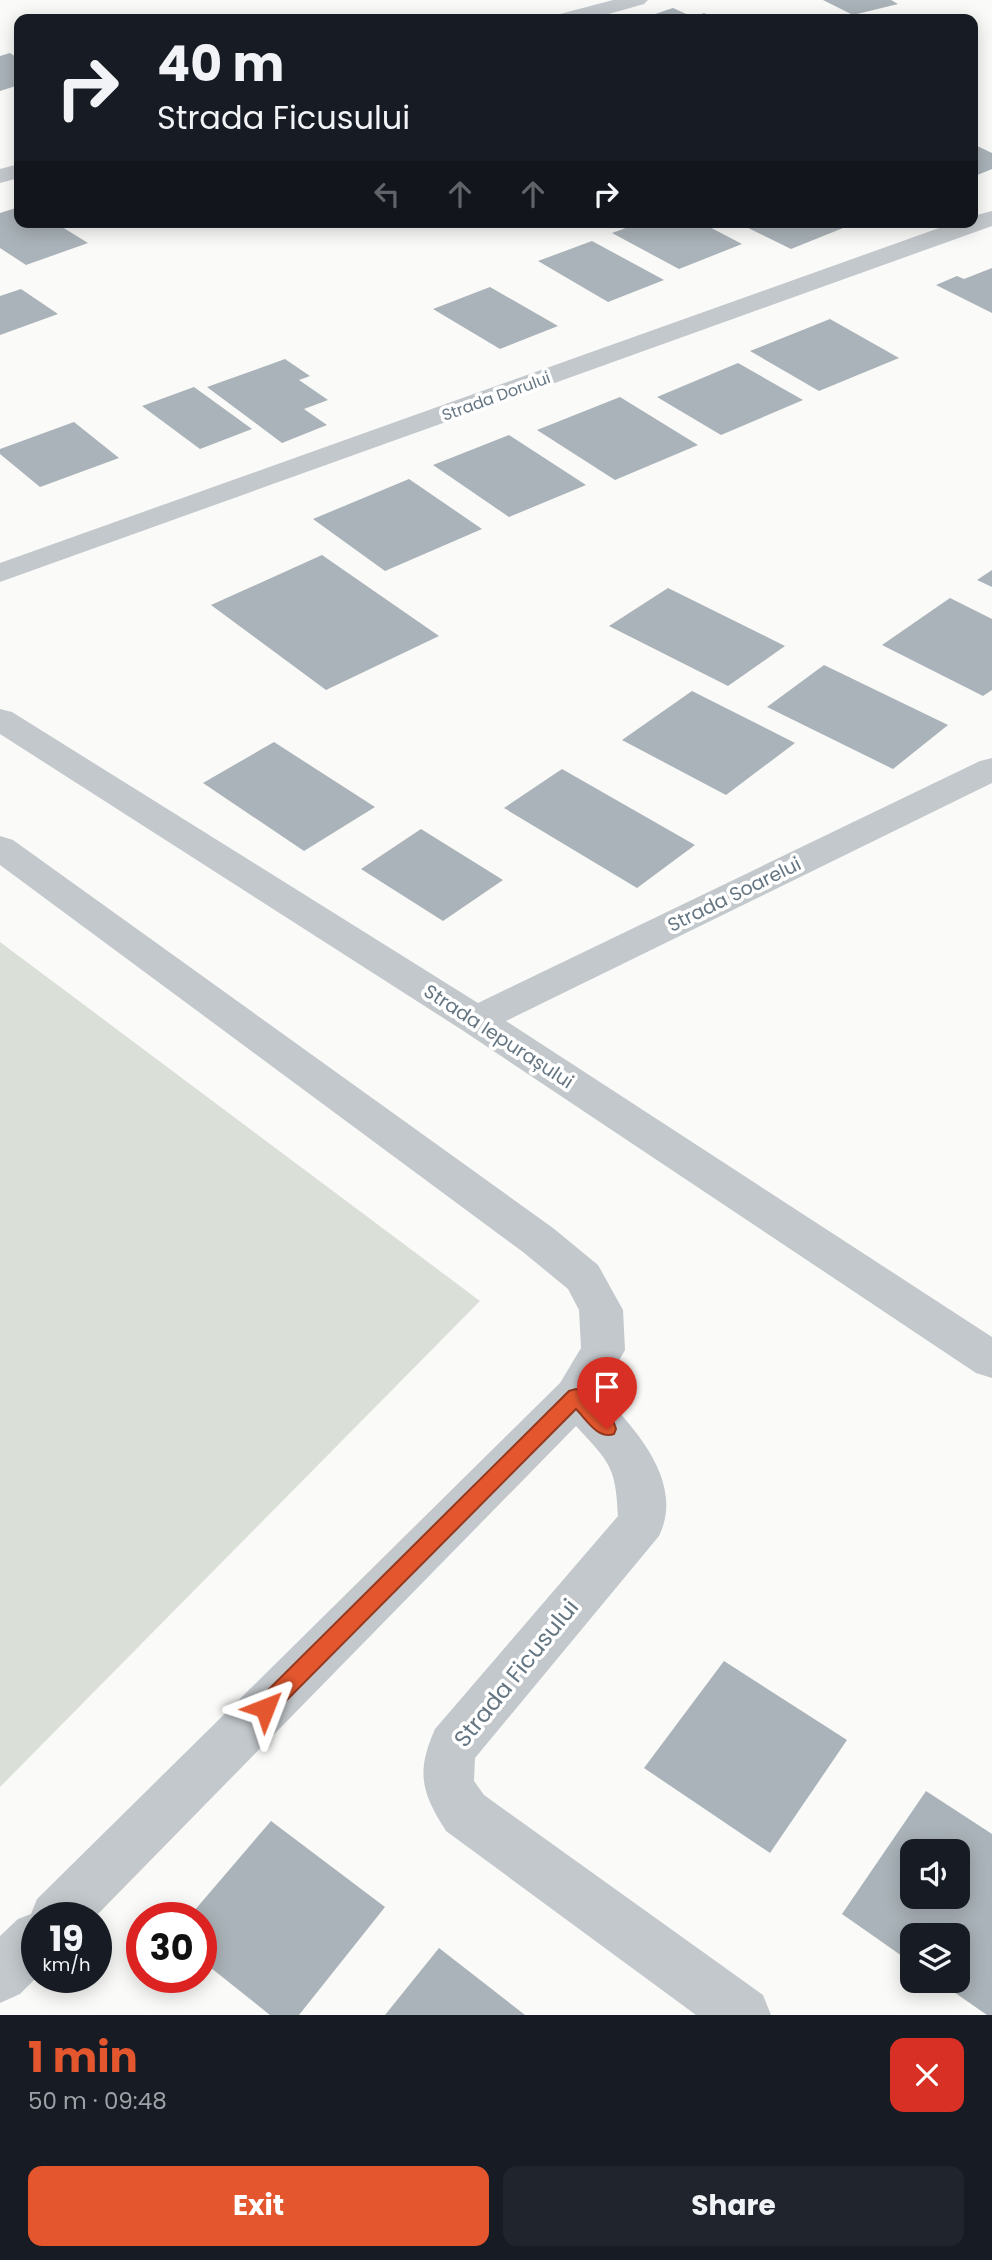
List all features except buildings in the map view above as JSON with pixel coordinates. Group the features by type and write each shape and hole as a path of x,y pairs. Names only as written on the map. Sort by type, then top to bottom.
{"street":[{"path":"586,14 637,0"},
{"name":"Strada Dorului","path":"0,573 964,228"},
{"name":"Strada Iepurașului","path":"0,719 475,1020 992,1360"},
{"name":"Strada Soarelui","path":"475,1020 992,769"},
{"path":"0,848 556,1255 583,1277 601,1310 603,1350 576,1396 72,1902"},
{"name":"Strada Ficusului","path":"576,1396 622,1445 640,1482 642,1522 453,1746 446,1770 449,1790 465,1813 743,2015"},
{"path":"0,1975 21,1954"}],"shaded area":[{"path":"0,942 480,1301 0,1787"}],"route":[{"path":"265,1708 576,1396 607,1429"}]}
